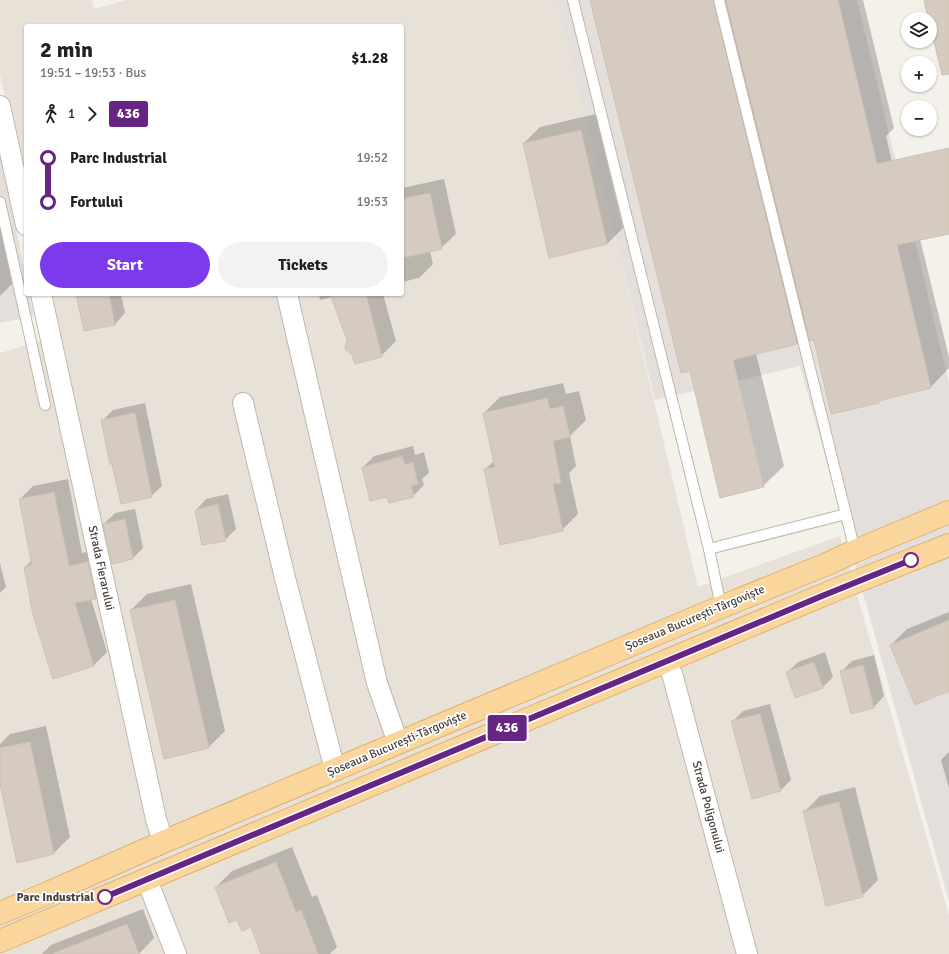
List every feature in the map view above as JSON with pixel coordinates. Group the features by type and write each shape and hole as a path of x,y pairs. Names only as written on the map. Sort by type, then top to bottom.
{"main road":[{"name":"Șoseaua București-Târgoviște","path":"1,912 48,893 163,842 949,512"},
{"path":"0,941 835,590 949,545"}],"street":[{"path":"0,106 24,216"},
{"name":"Strada Fierarului","path":"41,296 156,819 163,842"},
{"path":"287,296 377,682 398,743"},
{"path":"243,403 335,770"},
{"name":"Strada Poligonului","path":"667,661 675,685 747,954"},
{"path":"147,880 176,954"},
{"path":"0,946 4,954"}],"lane":[{"path":"573,0 709,549 721,607"},
{"path":"719,0 855,551"},
{"path":"0,202 45,405"},
{"path":"709,549 846,514"}],"shaded area":[{"path":"0,0 92,0 94,9 127,0 559,0 698,587 840,536 949,915 949,954 0,954 0,353 57,336 48,296 404,296 404,24 24,24 24,185 0,74"},
{"path":"557,0 857,0 949,383 949,902 800,366 655,400"},
{"path":"0,151 24,268 24,296 29,296 34,316 0,323"}],"building":[{"path":"590,0 713,0 797,344 733,360 764,487 720,498 690,371 681,373"},
{"path":"726,0 838,0 877,164 949,148 949,234 897,245 931,388 878,401 879,403 831,414 814,340 810,341"},
{"path":"924,0 949,0 949,74 942,75 936,48 937,48 937,12 927,12"},
{"path":"581,130 607,244 549,258 523,143"},
{"path":"430,193 442,249 404,258 404,199"},
{"path":"76,296 109,296 115,325 84,331"},
{"path":"331,296 367,296 382,357 355,364 352,355 345,349 347,340"},
{"path":"547,398 550,409 563,406 570,437 553,441 561,483 553,484 563,531 500,545 484,469 495,467 483,413"},
{"path":"135,413 152,497 121,504 112,464 110,464 101,420"},
{"path":"402,456 405,465 413,462 418,484 411,486 414,497 389,503 387,497 370,501 362,467"},
{"path":"54,492 69,566 88,562 96,599 75,603 94,666 53,679 33,615 24,567 32,565 19,499"},
{"path":"218,504 226,541 202,545 195,510"},
{"path":"125,519 133,559 112,564 103,524"},
{"path":"175,600 209,748 164,759 130,610"},
{"path":"949,620 949,691 915,705 890,645"},
{"path":"814,662 823,688 795,698 786,672"},
{"path":"863,665 874,708 851,714 840,671"},
{"path":"760,714 781,791 752,799 731,721"},
{"path":"30,742 54,854 17,863 0,784 0,748"},
{"path":"839,802 863,897 826,906 803,811"},
{"path":"276,862 296,912 301,910 318,954 261,954 251,927 242,931 237,920 229,923 215,887"},
{"path":"127,924 139,954 54,954 54,953"}],"bus line":[{"name":"436","path":"105,897 911,560"}],"place":[{"name":"Parc Industrial","path":"105,897"}]}
